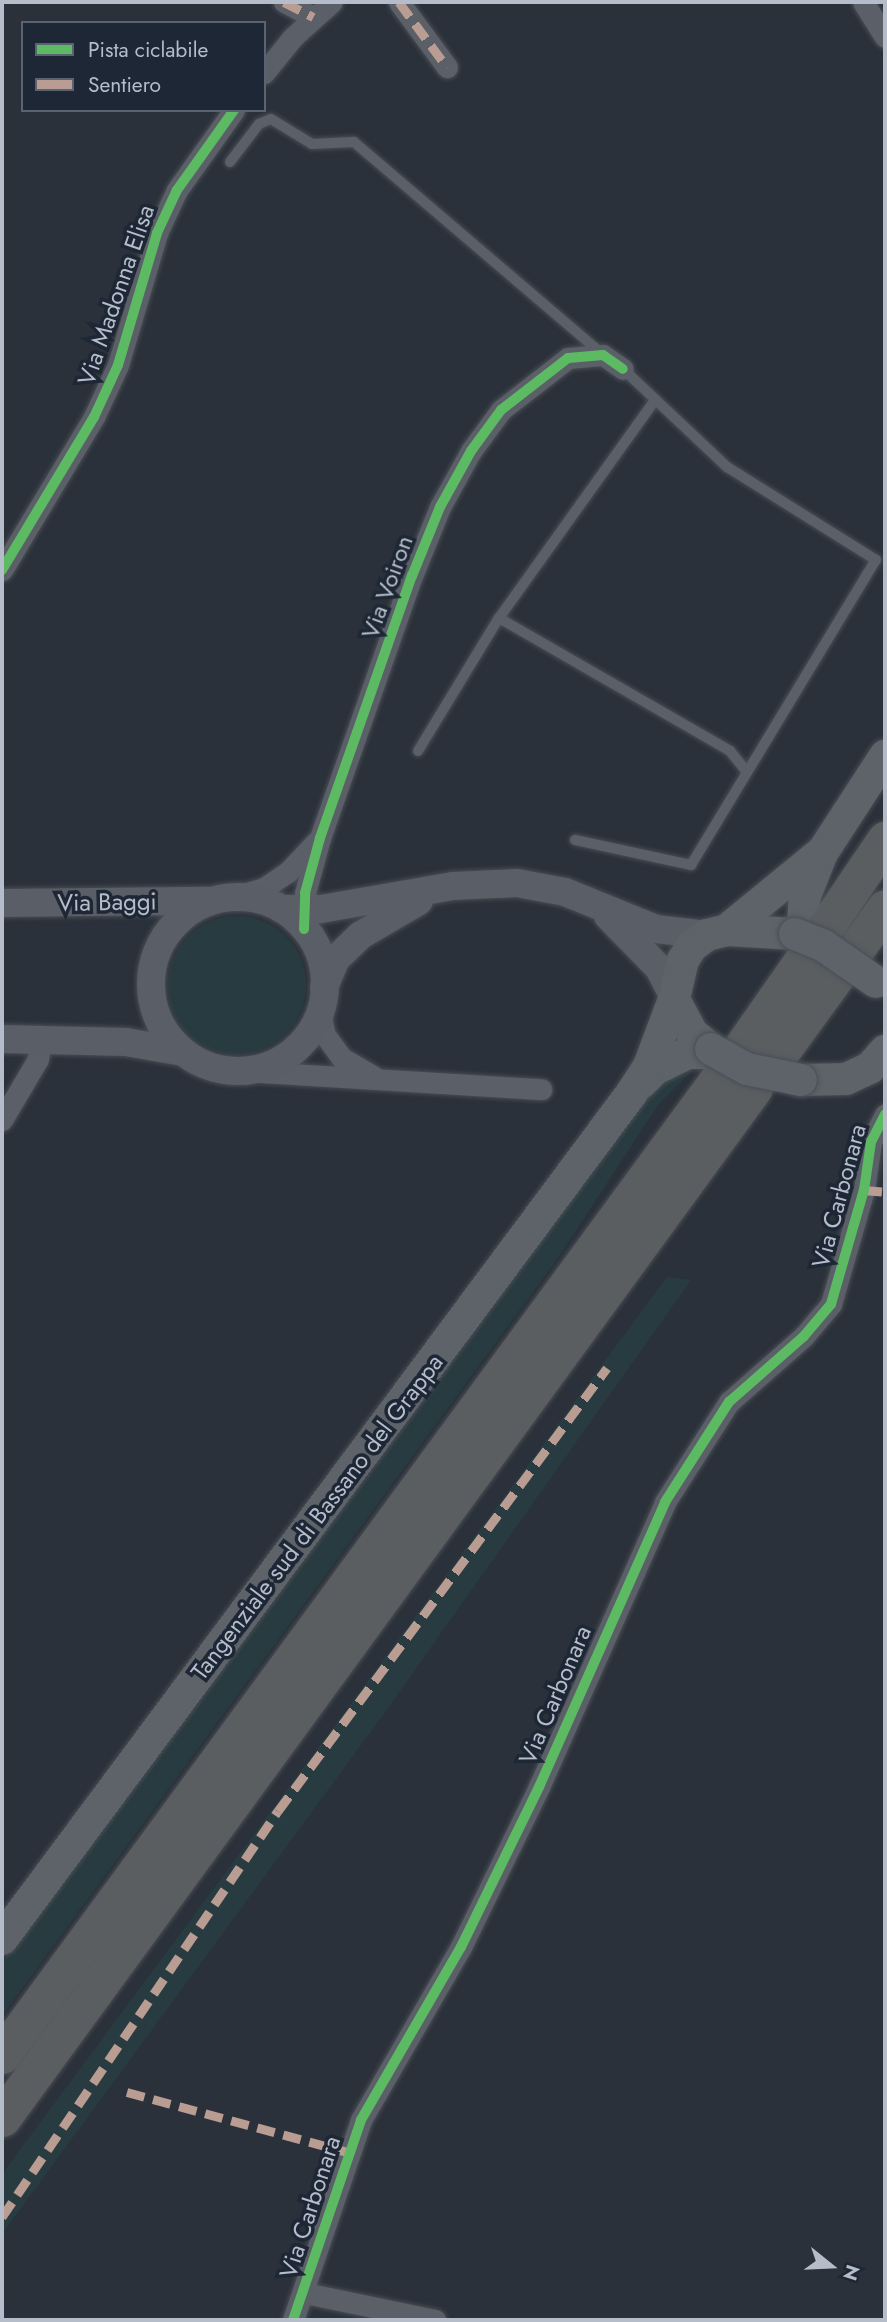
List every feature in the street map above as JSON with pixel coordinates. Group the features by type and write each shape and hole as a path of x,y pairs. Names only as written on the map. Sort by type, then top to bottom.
{"highway":[{"path":"2,2118 741,1063 821,944 885,840"},
{"path":"821,944 885,908"},
{"path":"2,2055 741,1063"}],"main road":[{"name":"Tangenziale sud di Bassano del Grappa","path":"821,944 805,896 822,852 885,756"},
{"name":"Tangenziale sud di Bassano del Grappa","path":"2,1940 631,1094 649,1066 674,997 683,960 822,852"},
{"name":"Via Baggi","path":"2,903 223,899 296,916 453,886 517,883 565,892 656,929 717,932"},
{"name":"Via Baggi","path":"2,1039 126,1042 183,1052 211,1067 243,1071 268,1066 290,1053 308,1035 336,959 361,935 391,914 453,886"},
{"name":"Via Baggi","path":"183,1052 156,1015 152,968 173,926 223,899"},
{"name":"Via Baggi","path":"602,909 659,968 674,997"},
{"name":"Via Baggi","path":"296,916 323,966 322,999"},
{"path":"717,932 821,944 881,987"},
{"path":"674,997 692,1032 741,1063"},
{"name":"Tangenziale sud di Bassano del Grappa","path":"631,1094 655,1069 688,1053 846,1079 880,1060"}],"street":[{"path":"284,2 313,17"},
{"path":"266,71 313,17 332,2"},
{"path":"399,2 447,67"},
{"path":"863,2 885,37"},
{"name":"Via Madonna Elisa","path":"2,570 94,418 118,365 158,233 177,190 233,112"},
{"path":"603,355 623,369"},
{"name":"Via Voiron","path":"296,916 320,838 412,576 440,506 471,451 501,410 537,379 568,358 603,355"},
{"name":"Via Voiron","path":"223,899 264,888 288,872 320,838"},
{"path":"310,872 329,898 345,905"},
{"name":"Via Baggi","path":"322,999 325,1035 342,1058 378,1079"},
{"path":"2,1120 38,1059 41,1040"},
{"name":"Via Baggi","path":"243,1071 541,1089"},
{"name":"Via Carbonara","path":"293,2320 305,2293 362,2120 461,1947 521,1824 665,1502 729,1402 804,1336 831,1304 864,1190 871,1142 885,1114"},
{"name":"Via Carbonara","path":"305,2293 435,2320"}],"lane":[{"path":"230,162 259,124 271,119 312,144 354,142 603,355"},
{"path":"575,840 691,864 876,560 727,467 623,369"},
{"path":"418,751 499,618 655,400"},
{"path":"499,618 730,751 747,772"}],"green space":[{"path":"237,916 263,921 286,936 301,959 306,985 301,1011 286,1034 263,1049 237,1054 211,1049 188,1034 173,1011 168,985 173,959 188,936 211,921"},
{"path":"702,1061 658,1105 558,1258 2,2016 2,1961 642,1098 683,1063"},
{"path":"667,1277 691,1280 383,1715 2,2234 2,2174"}],"marked path":[{"path":"284,2 313,17"},
{"path":"399,2 447,67"},
{"path":"864,1190 885,1192"},
{"path":"2,2217 278,1811 607,1368"},
{"path":"127,2092 348,2152"}],"cycle path":[{"path":"2,570 94,417 118,365 157,233 177,190 233,112"},
{"path":"304,929 305,893 320,838 412,576 440,507 471,451 501,410 568,358 603,355 623,369"},
{"path":"293,2320 361,2120 461,1947 539,1787 665,1502 729,1402 804,1336 831,1304 864,1190 871,1142 885,1114"}]}
